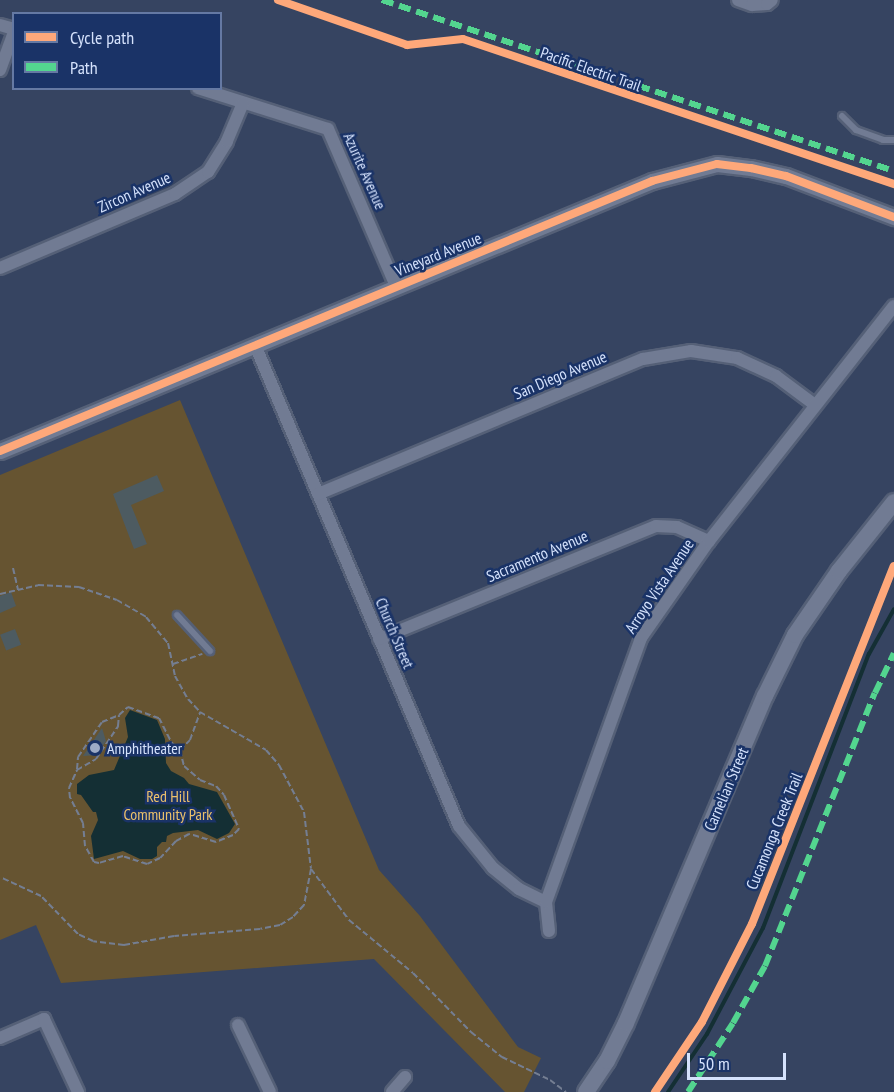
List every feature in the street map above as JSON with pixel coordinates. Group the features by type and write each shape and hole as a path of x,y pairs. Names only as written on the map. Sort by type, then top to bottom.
{"main road":[{"name":"Carnelian Street","path":"586,1092 607,1061 626,1023 765,696 795,634 839,571 894,502"}],"street":[{"path":"738,0 752,5 767,4 772,0"},
{"path":"0,70 12,37"},
{"name":"Azurite Avenue","path":"204,90 328,129 396,286"},
{"name":"Zircon Avenue","path":"0,268 175,194 208,172 227,141 243,103"},
{"name":"Vineyard Avenue","path":"0,451 652,181 717,164 752,168 786,176 894,217"},
{"name":"Arroyo Vista Avenue","path":"549,931 546,902 641,638 709,541 894,306"},
{"name":"Church Street","path":"255,345 459,826 493,868 519,889 546,902"},
{"name":"San Diego Avenue","path":"318,494 644,359 691,351 737,358 776,376 815,405"},
{"name":"Sacramento Avenue","path":"379,639 656,526 677,527 709,541"},
{"path":"0,1038 44,1019 78,1092"},
{"path":"238,1025 270,1092"},
{"path":"392,1092 405,1077"}],"lane":[{"path":"842,116 856,130 884,140 894,140"},
{"path":"177,615 210,651"}],"path":[{"path":"13,568 18,589"},
{"path":"0,594 18,589 59,585 79,587 135,609 163,634 168,643 181,688 200,712 266,750 279,765 304,812 311,869 304,905 293,917 280,925 260,929 174,936 124,945 93,941 78,934 41,896 0,877"},
{"path":"173,664 210,651"},
{"path":"128,707 154,715 164,724 171,742 180,750 184,766 200,780 216,786 224,795 239,829 233,835 216,842 189,834 176,841 160,858 147,864 123,856 99,863 91,859 85,846 83,823 70,798 69,788 77,770 78,757 102,722 119,715 128,707"},
{"path":"180,750 190,740 200,712"},
{"path":"77,770 96,759 118,726 119,715"},
{"path":"311,869 349,920 413,974 471,1032 502,1057 550,1080 564,1092"}],"green space":[{"name":"Red Hill Community Park","path":"180,400 379,870 420,916 518,1047 541,1058 524,1092 505,1092 374,959 61,983 36,925 0,940 0,475"}],"shaded area":[{"path":"130,710 157,720 165,739 166,763 171,771 184,778 189,784 217,792 235,824 229,833 217,839 198,830 173,833 167,836 166,842 162,842 157,847 157,856 152,859 140,859 123,851 94,859 91,836 98,820 96,812 93,812 81,795 77,794 77,784 89,775 114,770 128,737 125,718"}],"building":[{"path":"157,475 164,491 131,505 147,544 134,549 113,494"},
{"path":"11,592 16,606 0,613 0,596"},
{"path":"15,629 21,645 6,651 0,635"},
{"name":"Amphitheater","path":"102,728 106,741 97,755 83,756"}],"waterway":[{"path":"668,1092 707,1034 763,928 869,654 894,609"}],"marked path":[{"path":"382,0 894,171"},
{"path":"688,1092 733,1023 765,966 875,693 894,653"}],"cycle path":[{"name":"Pacific Electric Trail","path":"278,0 407,45 463,39 894,184"},
{"path":"0,451 652,181 717,164 751,168 786,176 894,217"},
{"name":"Cucamonga Creek Trail","path":"655,1092 702,1022 752,924 894,566"}],"place":[{"name":"Amphitheater","path":"95,748"}]}
